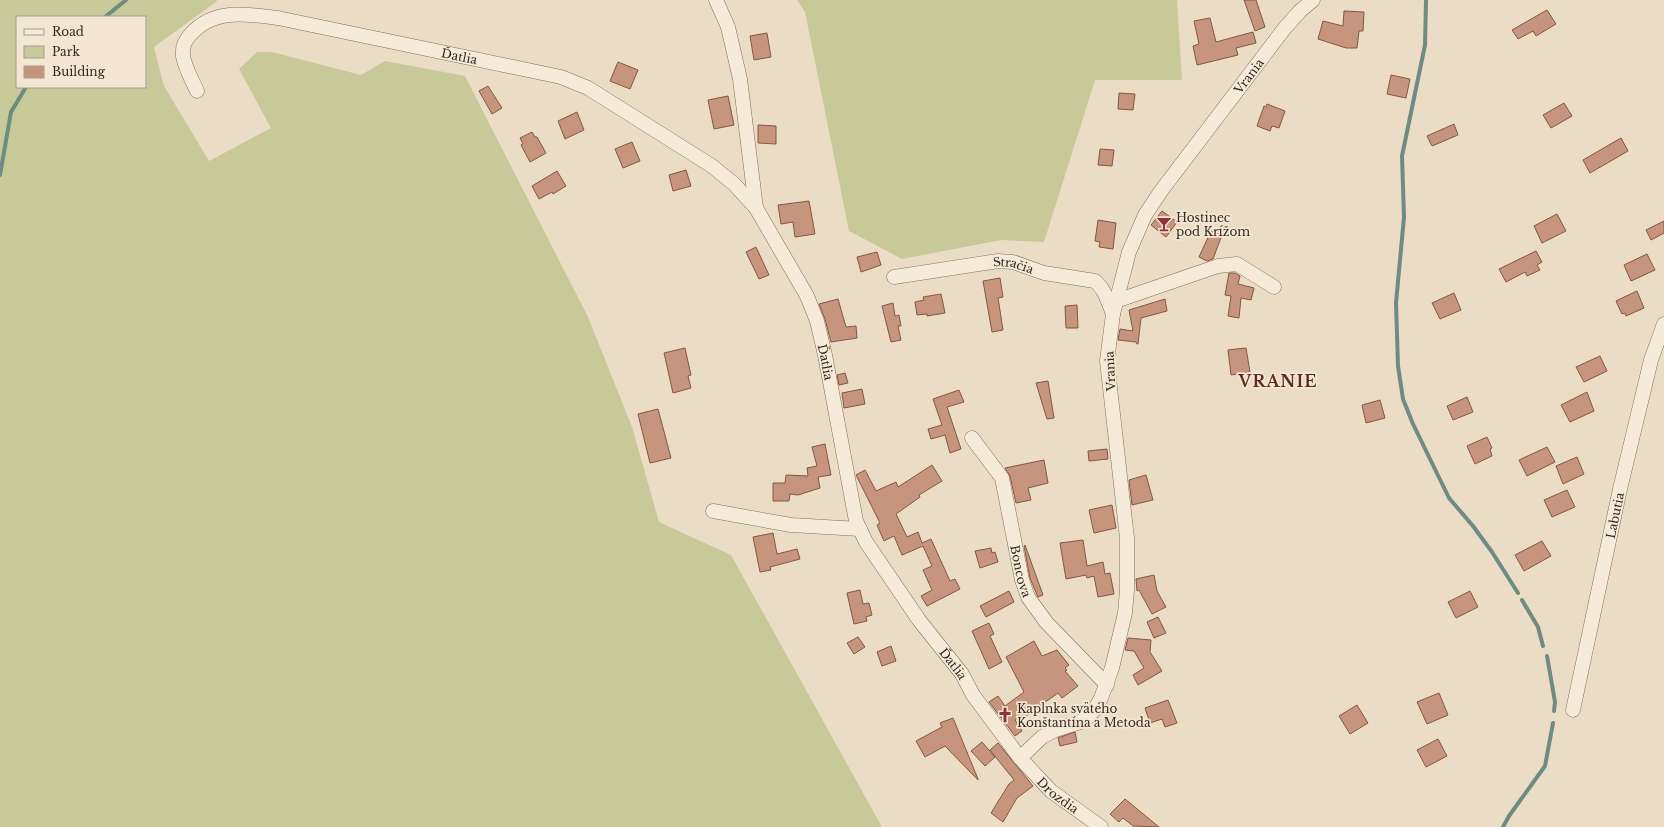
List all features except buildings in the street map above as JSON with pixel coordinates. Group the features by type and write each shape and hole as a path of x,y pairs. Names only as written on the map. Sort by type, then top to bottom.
{"street":[{"name":"Ďatlia","path":"716,0 728,27 740,79 756,208"},
{"name":"Vrania","path":"1020,758 1042,737 1055,730 1080,722 1088,717 1095,709 1112,668 1125,613 1128,561 1127,538 1108,361 1115,308 1129,252 1136,232 1153,203 1284,28 1313,0"},
{"name":"Ďatlia","path":"197,91 183,56 184,46 188,38 205,22 230,14 278,18 561,77 594,92 712,166 734,184 756,208 807,296 817,321 825,355 856,521 866,542 918,620 962,674 973,695 1020,758"},
{"name":"Stračia","path":"894,277 998,261 1013,262 1044,273 1095,281 1101,286 1115,308"},
{"path":"1115,308 1218,266 1237,264 1274,287"},
{"name":"Labutia","path":"1572,710 1620,489 1651,360 1664,324"},
{"name":"Boncova","path":"972,438 1002,478 1022,580 1028,597 1046,622 1106,685"},
{"path":"712,511 790,525 860,529"},
{"name":"Drozdia","path":"1020,758 1051,791 1101,827"}],"green space":[{"path":"0,0 217,0 154,47 164,86 209,161 271,128 239,69 257,52 272,52 361,75 385,61 465,76 588,317 632,427 659,522 731,555 882,827 0,827"},
{"path":"797,0 1177,0 1182,80 1095,80 1044,242 1001,240 902,259 849,231 805,12"}],"waterway":[{"path":"106,16 126,0"},
{"path":"1426,0 1425,45 1402,156 1404,217 1396,303 1398,366 1403,399 1413,424 1449,498 1473,526 1492,552 1518,593"},
{"path":"0,175 11,112 25,88"},
{"path":"1522,600 1538,627 1543,646"},
{"path":"1547,656 1555,702 1554,711"},
{"path":"1503,827 1509,816 1545,766 1553,723"}],"place":[{"name":"Hostinec pod Krížom","path":"1164,224"},
{"name":"Kaplnka svätého Konštantína a Metoda","path":"1005,715"}],"district":[{"name":"VRANIE","path":"1278,381"}]}
